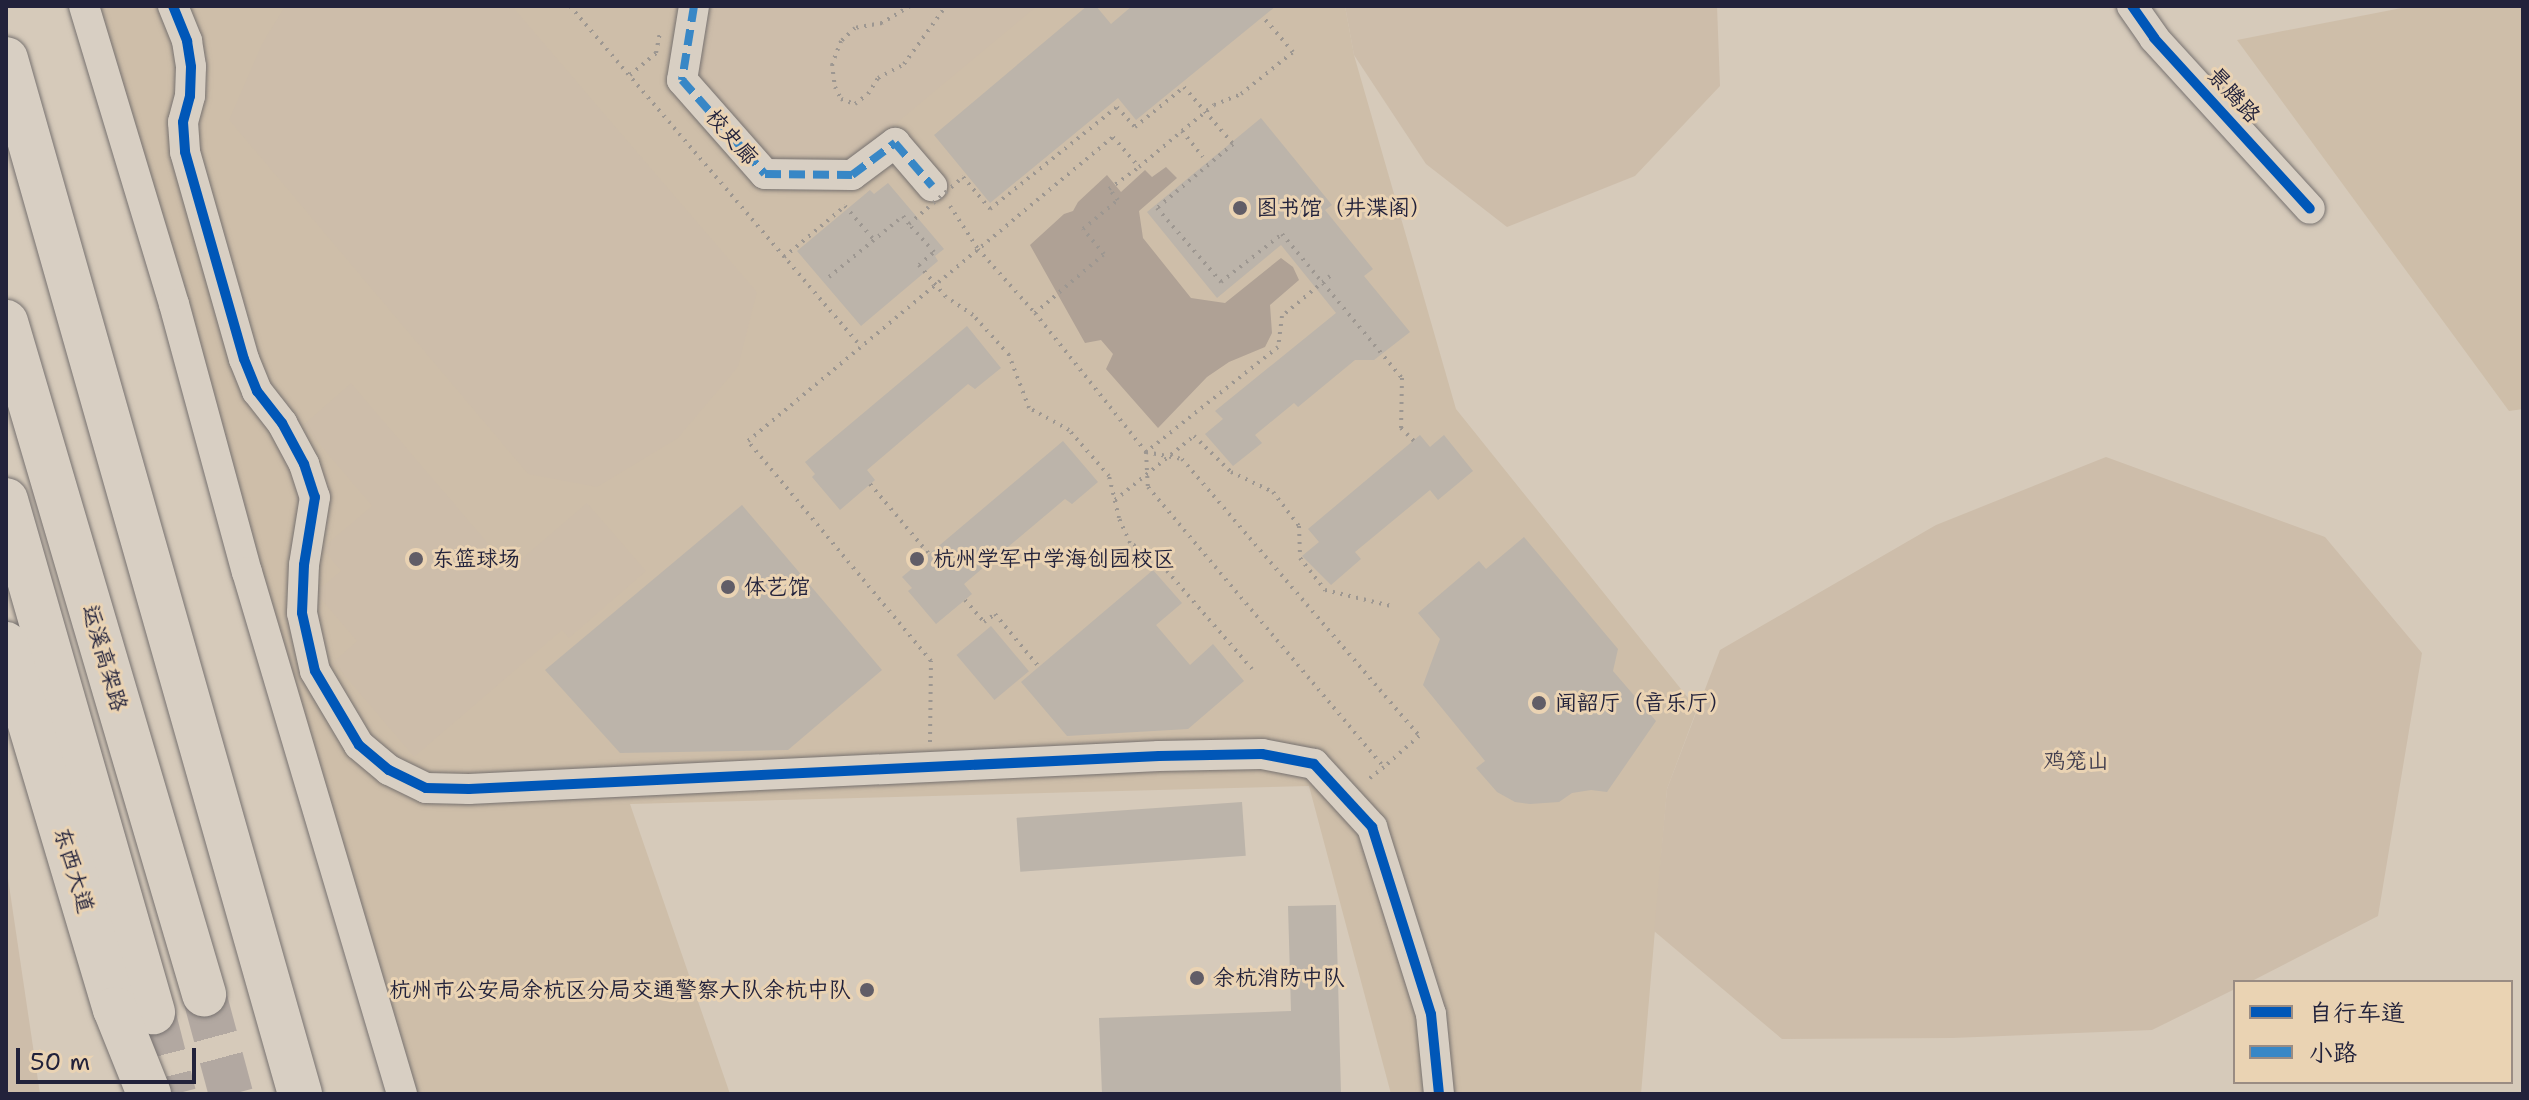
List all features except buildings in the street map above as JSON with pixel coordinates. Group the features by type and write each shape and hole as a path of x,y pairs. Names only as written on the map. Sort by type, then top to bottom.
{"highway":[{"path":"6,59 300,1094"},
{"name":"运溪高架路","path":"6,322 204,994"},
{"path":"6,500 153,1012"},
{"name":"东西大道","path":"6,644 115,1009 149,1094"}],"street":[{"path":"84,6 174,304 247,572 402,1094"},
{"path":"173,6 187,41 191,67 190,96 183,122 185,152 244,359 257,391 282,423 304,464 315,497 304,565 302,613 315,671 359,745 389,770 426,788 1159,756 1262,754 1314,764 1372,827 1434,1026 1439,1094"},
{"name":"校史廊","path":"694,6 682,80 765,174 852,175 895,143 932,186"},
{"name":"景腾路","path":"2132,6 2154,38 2310,209"}],"path":[{"path":"570,6 861,347"},
{"path":"910,6 882,23 855,28 841,41 832,64 835,87 841,99 855,104 868,94 878,78 904,64 946,6"},
{"path":"1035,313 1104,254 1083,229 1118,200 1109,189 1214,105 1241,94 1293,52 1263,17"},
{"path":"630,75 656,53 662,22"},
{"path":"909,224 963,177 990,209 1117,107 1135,127 1184,87 1233,144 1157,208 1221,282 1282,234 1402,378 1401,428 1414,441"},
{"path":"1182,131 1203,157"},
{"path":"930,768 931,661 748,441 1113,137 1139,167"},
{"path":"932,186 955,213 978,249 1035,313 1146,452 1148,487 1384,767"},
{"path":"784,257 845,206 874,240"},
{"path":"829,277 903,216 934,252 919,265 946,297 973,315 1009,355 1029,408 1069,430 1109,476 1130,543 1156,558 1252,669"},
{"path":"1146,452 1278,347 1282,316 1330,276"},
{"path":"1115,500 1194,436 1212,457 1231,472 1273,492 1299,526 1300,558 1325,590 1391,606"},
{"path":"1146,452 1182,459 1419,736 1345,797"},
{"path":"870,484 929,554"},
{"path":"965,600 984,622 995,614 1039,667"}],"shaded area":[{"name":"杭州学军中学海创园校区","path":"97,6 1345,6 1354,55 1456,409 1697,709 1667,789 1641,1094 1391,1094 1309,786 630,804 730,1094 414,1094"},
{"path":"2412,6 2523,6 2523,409 2509,411 2237,40"},
{"path":"1166,167 1177,178 1139,211 1143,238 1191,298 1225,303 1281,258 1293,267 1299,280 1270,305 1272,333 1265,347 1229,362 1207,377 1158,428 1106,369 1113,354 1101,340 1085,343 1030,245 1064,214 1073,211 1078,202 1107,175 1121,192 1145,170 1152,177"}],"green space":[{"path":"285,6 512,6 757,292 738,367 678,438 597,487 528,474 229,120 262,44"},
{"path":"701,6 1037,6 844,167 764,166 690,79"},
{"path":"1345,6 1717,6 1720,86 1635,176 1507,227 1426,164 1354,55"},
{"name":"东篮球场","path":"351,383 510,569 587,503 646,571 569,638 562,630 414,757 333,662 357,641 315,592 341,571 322,548 372,506 303,425"},
{"name":"鸡笼山","path":"2106,457 2325,537 2422,653 2378,916 2254,980 2233,980 2233,990 2152,1030 1952,1038 1782,1039 1654,931 1667,789 1720,650 1936,525"},
{"path":"6,865 40,1094 6,1094"}],"tunnel":[{"path":"204,994 231,1094"},
{"path":"153,1012 174,1094"}],"marked path":[{"path":"694,6 682,80 765,174 852,175 895,143 932,186"}],"cycle path":[{"path":"173,6 187,41 191,67 190,96 183,122 185,152 244,359 257,391 282,423 304,464 315,497 304,565 302,613 315,671 359,745 389,770 426,788 469,789 1159,756 1262,754 1314,764 1372,827 1431,1014 1439,1094"},
{"path":"2132,6 2154,38 2310,209"}],"place":[{"name":"图书馆（井渫阁）","path":"1240,208"},
{"name":"东篮球场","path":"416,559"},
{"name":"杭州学军中学海创园校区","path":"917,559"},
{"name":"体艺馆","path":"728,587"},
{"name":"闻韶厅（音乐厅）","path":"1539,703"},
{"name":"余杭消防中队","path":"1197,978"},
{"name":"杭州市公安局余杭区分局交通警察大队余杭中队","path":"867,990"}]}
